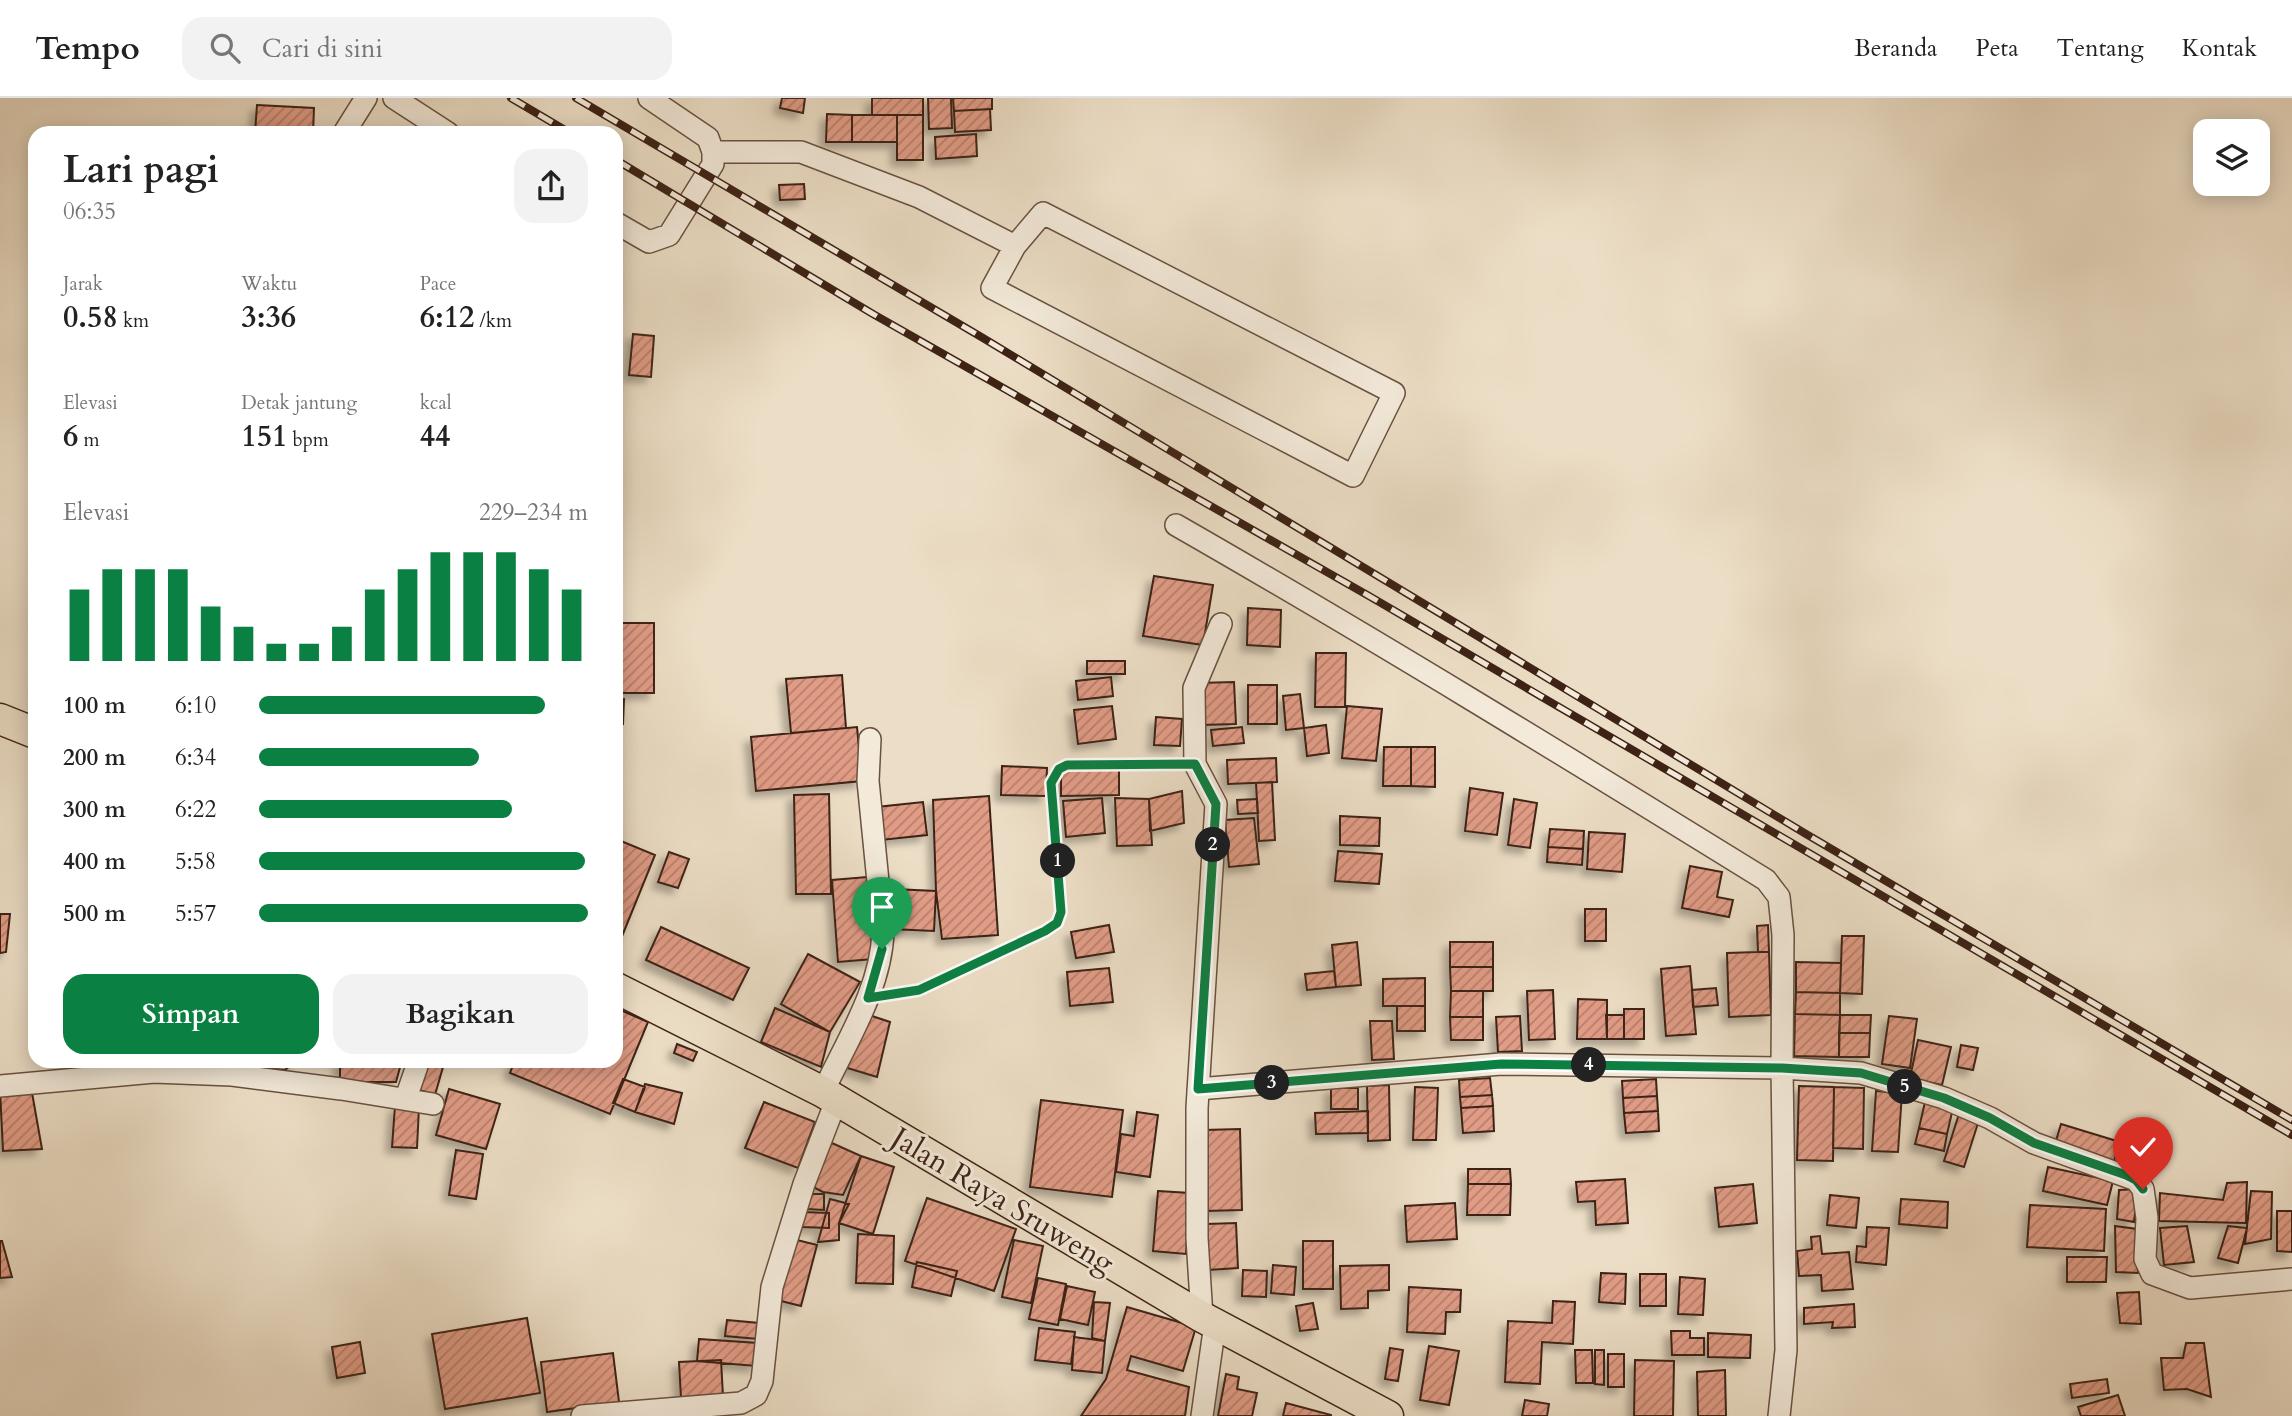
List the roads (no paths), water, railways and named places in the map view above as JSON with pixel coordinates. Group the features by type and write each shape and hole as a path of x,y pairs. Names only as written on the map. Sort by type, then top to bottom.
{"highway":[{"path":"0,719 28,730"},
{"name":"Jalan Raya Sruweng","path":"623,992 830,1097 1208,1321 1388,1416"}],"street":[{"path":"348,126 366,98"},
{"path":"394,98 437,126"},
{"path":"623,227 649,242 669,235 713,164 713,152 708,138 649,98"},
{"path":"713,152 801,152 919,197 1015,246"},
{"path":"1043,213 1394,393 1353,477 992,288 1015,246 1043,213"},
{"path":"1176,525 1324,609 1766,880 1779,897 1783,935 1786,1350 1779,1416"},
{"path":"1202,1416 1208,1321 1197,1238 1196,1142 1216,804 1195,764 1194,688 1220,624"},
{"path":"582,1416 741,1404 756,1395 762,1381 772,1287 830,1097 868,998 882,949 883,932 869,781 870,739"},
{"path":"1198,1089 1501,1064 1782,1068 1861,1073 1944,1098 1990,1118 2034,1143 2136,1180 2143,1189 2147,1218 2145,1259 2152,1274 2190,1288 2292,1279"},
{"path":"0,1086 139,1068"},
{"path":"171,1068 406,1098 433,1104"},
{"path":"406,1098 416,1068"}],"railway":[{"path":"511,98 558,126"},
{"path":"576,98 983,338 1806,834 2292,1120"},
{"path":"623,164 873,314 1369,596 2292,1135"}]}
